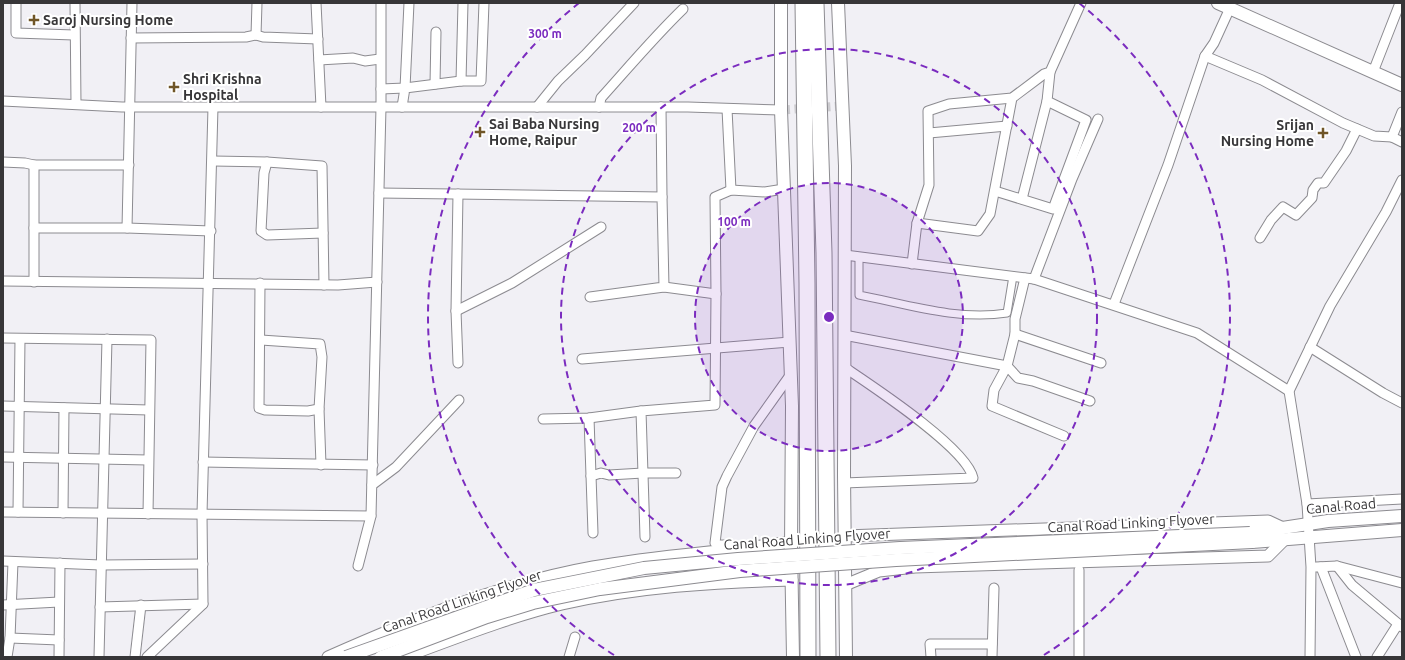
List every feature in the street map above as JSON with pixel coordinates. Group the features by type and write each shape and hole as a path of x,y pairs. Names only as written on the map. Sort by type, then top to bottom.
{"highway":[{"path":"803,3 807,283 808,657"},
{"path":"816,3 823,239 828,657"}],"main road":[{"path":"781,3 781,110 791,374 793,657"},
{"path":"838,3 845,166 844,483 846,657"},
{"path":"1218,3 1402,85"},
{"name":"Canal Road","path":"1283,528 1328,521 1402,516"},
{"name":"Canal Road Linking Flyover","path":"381,657 487,618 533,604 600,589 740,571 1251,537 1283,528"},
{"name":"Canal Road","path":"1284,540 1402,530"},
{"name":"Canal Road Linking Flyover","path":"346,657 534,590 644,568 738,559 900,548 1251,537 1284,540"}],"street":[{"path":"16,3 16,33 74,35"},
{"path":"75,3 74,35 76,104"},
{"path":"127,228 132,3"},
{"path":"256,35 257,3"},
{"path":"316,3 320,107"},
{"path":"358,566 371,516 381,107 381,3"},
{"path":"402,107 405,88 409,3"},
{"path":"461,81 462,3"},
{"path":"381,89 405,88 461,81 481,81 484,3"},
{"path":"537,107 558,81 634,3"},
{"path":"1022,200 1047,101 1050,72 1081,3"},
{"path":"1373,72 1400,3"},
{"path":"1114,304 1168,165 1205,56 1214,43 1230,8"},
{"path":"599,107 601,98 652,42 660,31 683,9"},
{"path":"435,84 436,32"},
{"path":"132,38 246,37 256,35 263,37 318,39"},
{"path":"1205,56 1262,80 1357,129 1374,136 1392,137 1402,142"},
{"path":"319,60 353,58 365,61 380,59"},
{"path":"912,264 916,223 929,185 928,111 948,104 1012,98 1044,74 1050,72"},
{"path":"916,223 978,231 990,214 1012,98"},
{"path":"3,100 130,107 599,107 781,110"},
{"path":"995,191 1052,210 1086,120 1047,101"},
{"path":"147,657 203,604 203,462 214,107"},
{"path":"661,108 664,287"},
{"path":"727,109 731,190"},
{"path":"1392,137 1402,112"},
{"path":"1064,436 992,406 994,390 1007,366 1015,334 1016,319 1030,278 1098,119"},
{"path":"928,133 1007,126"},
{"path":"1260,238 1271,220 1283,207 1296,215 1312,198 1313,190 1318,183 1324,182 1332,173 1357,129"},
{"path":"213,161 267,162 322,166 324,285"},
{"path":"3,162 34,165 129,165"},
{"path":"267,162 264,173 261,231 267,235 324,233"},
{"path":"34,165 34,282"},
{"path":"1310,657 1311,567 1307,504 1289,391 1330,306 1398,197 1402,180"},
{"path":"543,419 589,418 641,411 715,405 715,197 731,190 765,192 784,189"},
{"path":"379,193 662,197"},
{"path":"458,194 456,311 458,364"},
{"path":"456,311 512,283 601,227"},
{"path":"34,228 127,228 211,231"},
{"path":"845,255 1030,278 1114,304 1197,333 1289,391"},
{"path":"859,257 859,295 898,304 956,313 994,315 1007,313 1013,276"},
{"path":"3,281 209,282 324,285 377,282"},
{"path":"260,283 261,340 259,408 265,410 320,410"},
{"path":"590,297 664,287 716,294"},
{"path":"1015,334 1101,363"},
{"path":"844,335 1007,366 1018,378 1033,381 1090,401"},
{"path":"3,338 151,340 148,514"},
{"path":"18,512 20,339"},
{"path":"99,657 104,513 107,339"},
{"path":"261,340 320,344 322,357 320,410 321,465"},
{"path":"582,359 790,342"},
{"path":"1310,347 1383,393 1402,403"},
{"path":"844,367 922,421 957,454 972,471 973,478 844,483"},
{"path":"748,549 737,545 715,544 722,487 726,476 754,426 791,374"},
{"path":"372,485 396,467 459,400"},
{"path":"3,406 149,410"},
{"path":"63,513 64,408"},
{"path":"641,411 645,537"},
{"path":"589,418 593,533"},
{"path":"3,457 148,460"},
{"path":"203,462 373,465"},
{"path":"591,476 601,473 609,475 676,473"},
{"path":"1307,504 1402,499"},
{"path":"3,512 371,516"},
{"path":"845,536 1268,521 1283,528"},
{"path":"845,585 880,571 915,567 1268,556 1284,540"},
{"path":"328,657 422,618 512,586 593,567 748,549 791,542"},
{"path":"3,561 101,565 203,564"},
{"path":"7,657 10,638 8,605 13,562"},
{"path":"59,657 60,563"},
{"path":"1311,567 1337,566 1402,583"},
{"path":"1337,566 1352,584 1400,626 1377,657"},
{"path":"1321,567 1356,657"},
{"path":"1079,570 1079,657"},
{"path":"404,657 499,623 562,604 640,590 732,582 792,580"},
{"path":"992,657 994,588"},
{"path":"8,605 59,602"},
{"path":"100,607 203,604"},
{"path":"135,657 141,606"},
{"path":"569,657 575,637"},
{"path":"10,638 59,640"},
{"path":"931,657 930,644 992,644"}],"tunnel":[{"path":"781,110 841,106"}],"place":[{"name":"Saroj Nursing Home","path":"34,20"},
{"name":"Shri Krishna Hospital","path":"174,87"},
{"name":"Sai Baba Nursing Home, Raipur","path":"480,132"},
{"name":"Srijan Nursing Home","path":"1323,133"}]}
